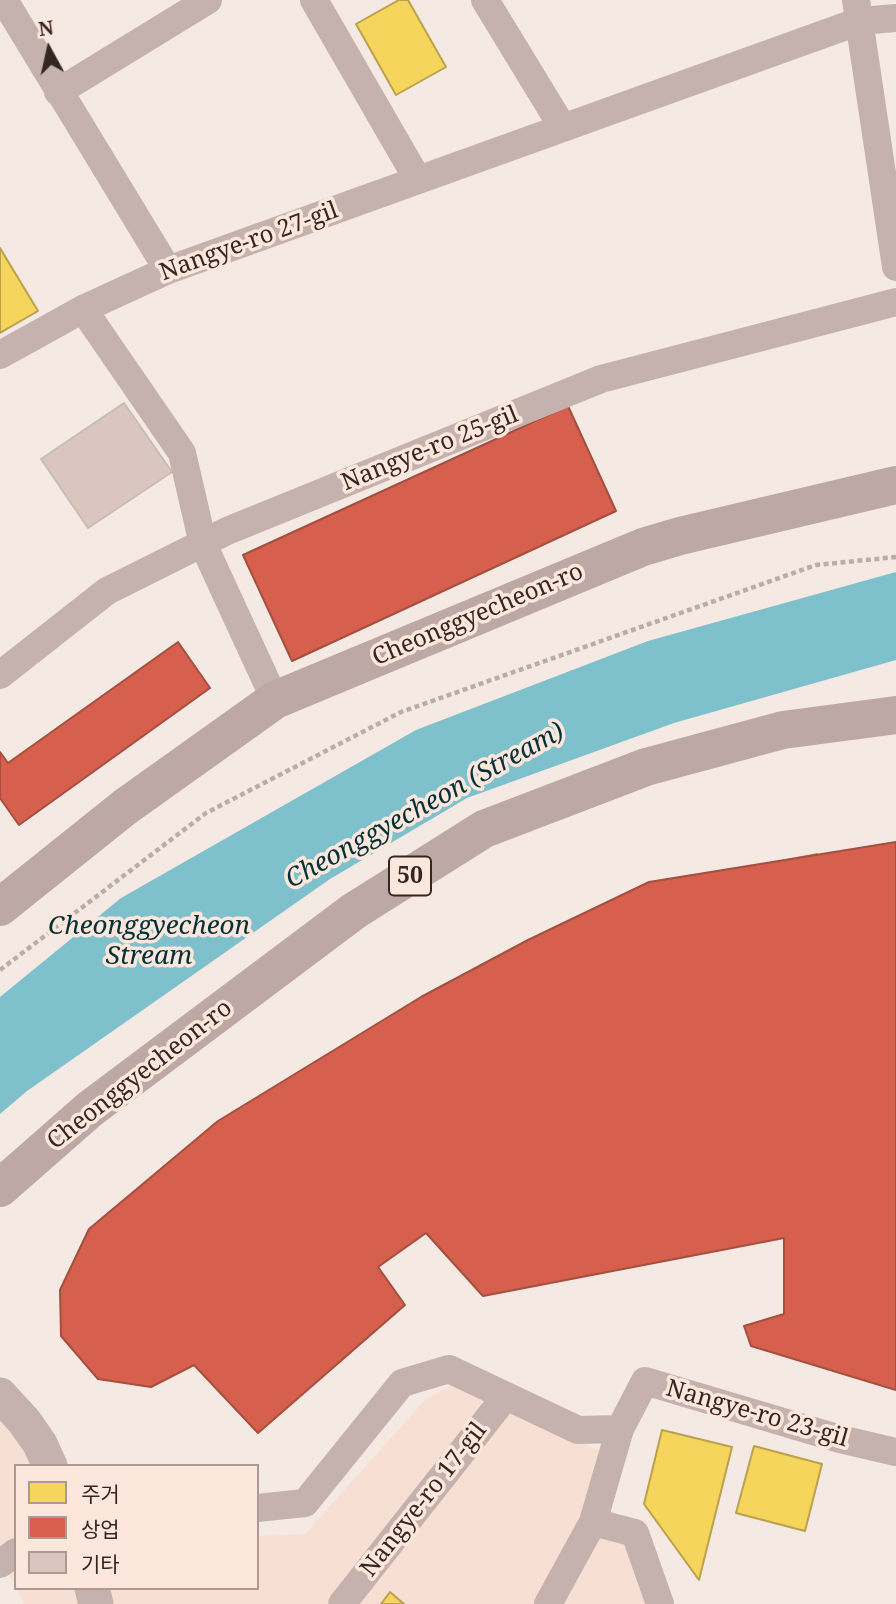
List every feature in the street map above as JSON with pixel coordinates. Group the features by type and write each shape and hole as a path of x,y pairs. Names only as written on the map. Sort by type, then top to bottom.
{"main road":[{"name":"Cheonggyecheon-ro","path":"0,907 125,807 275,700 643,547 896,485"},
{"name":"Cheonggyecheon-ro","path":"0,1188 90,1109 354,911 484,829 646,767 783,730 896,715"}],"street":[{"path":"58,92 208,0"},
{"path":"314,0 418,180"},
{"path":"485,0 564,128"},
{"path":"9,2 58,92 168,270"},
{"path":"858,10 896,267"},
{"name":"Nangye-ro 27-gil","path":"0,355 83,309 168,270 564,128 858,10 896,18"},
{"name":"Nangye-ro 25-gil","path":"0,675 107,591 228,531 601,379 896,302"},
{"path":"83,309 182,453 203,544 275,700"},
{"path":"259,1508 305,1503 402,1383 449,1369 578,1430 620,1429 593,1522 548,1604"},
{"name":"Nangye-ro 23-gil","path":"620,1429 645,1381 840,1439 896,1452"},
{"path":"0,1395 24,1421 40,1444 49,1464"},
{"name":"Nangye-ro 17-gil","path":"342,1604 506,1396"},
{"path":"593,1522 635,1533 660,1604"}],"path":[{"path":"0,970 206,813 401,712 816,565 896,556"}],"shaded area":[{"path":"0,1376 69,1464 14,1464 14,1583 0,1562"},
{"path":"451,1385 603,1452 579,1527 628,1538 652,1604 24,1604 18,1590 259,1590 259,1536 305,1534 425,1400"}],"water":[{"name":"Cheonggyecheon Stream","path":"896,572 896,660 674,723 467,798 330,879 27,1091 0,1114 0,997 121,898 416,730 648,641"}],"building: 주거":[{"path":"399,0 408,0 446,67 396,95 356,24"},
{"path":"0,248 38,311 0,333"},
{"path":"817,854 842,879 856,959 850,976 826,993 797,989 779,974 684,992 666,884"},
{"path":"564,945 614,973 605,986 629,996 586,1075 611,1116 621,1111 651,1160 542,1227 512,1178 523,1170 497,1128 407,1126 407,1103 394,1100 394,1046 414,1046 413,1020 476,1019 476,1039 484,1039 521,1018 501,1010 532,950 554,961"},
{"path":"896,1049 896,1289 816,1305 805,1248 818,1245 808,1196 725,1163 733,1142 722,1134 741,1084 760,1090 768,1066 827,1086 820,1105 828,1108 870,1101 854,1087"},
{"path":"242,1121 296,1141 290,1155 316,1161 287,1246 319,1282 328,1276 367,1319 270,1404 232,1361 242,1351 208,1314 120,1328 116,1306 102,1304 93,1252 112,1248 107,1222 168,1210 172,1230 180,1229 213,1201 192,1197 212,1133 235,1139"},
{"path":"662,1430 732,1447 699,1580 644,1504"},
{"path":"754,1446 822,1464 805,1531 736,1513"},
{"path":"390,1592 404,1604 381,1604"}],"building: 상업":[{"path":"568,406 616,511 292,661 243,555"},
{"path":"178,642 210,688 19,825 0,798 0,752 8,763"},
{"path":"896,842 896,1390 751,1346 744,1326 784,1314 784,1238 483,1296 426,1233 378,1267 405,1305 258,1433 194,1365 151,1387 98,1379 61,1336 60,1290 89,1229 218,1121 421,997 528,940 649,882"}],"building: 기타":[{"path":"124,403 172,472 88,528 41,459"}],"water label":[{"name":"Cheonggyecheon (Stream)","path":"425,806"}]}
